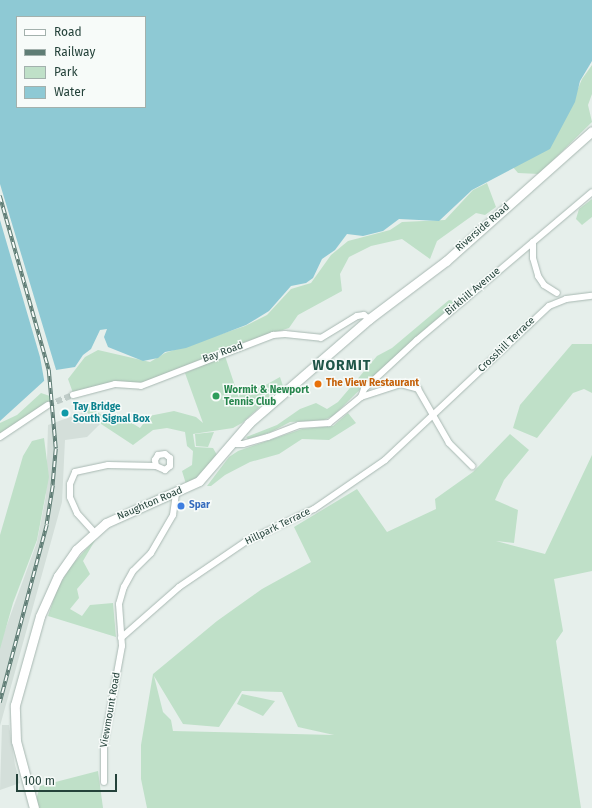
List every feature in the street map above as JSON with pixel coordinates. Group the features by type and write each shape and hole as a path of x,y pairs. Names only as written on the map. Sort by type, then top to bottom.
{"main road":[{"name":"Riverside Road","path":"369,319 446,261 592,131"},
{"name":"Naughton Road","path":"34,808 16,741 14,717 17,695 35,628 50,590 66,563 94,532 125,513 176,493 199,481 249,423 369,319"}],"street":[{"name":"Birkhill Avenue","path":"361,397 364,389 417,340 592,192"},
{"path":"533,242 533,258 538,276 544,285 557,293"},
{"name":"Crosshill Terrace","path":"433,415 549,306 566,299 592,296"},
{"name":"Bay Road","path":"73,395 115,384 141,386 273,335 285,334 321,338 357,316 364,315 369,319"},
{"path":"235,440 243,444 299,425 329,423 361,397 391,385 412,386 424,397 449,442 472,466"},
{"path":"0,437 48,405"},
{"name":"Hillpark Terrace","path":"121,638 179,587 245,542 314,509 355,482 385,460 433,415"},
{"path":"94,532 77,513 70,497 70,484 75,472 108,465 156,466"},
{"name":"Viewmount Road","path":"104,782 104,744 121,654 119,604 124,587 134,571 151,553 173,514 176,493"}],"shaded area":[{"path":"84,412 100,424 87,437 65,440 62,502 0,726 0,644 37,542 46,495 48,425"},
{"path":"2,725 9,725 15,765 20,783 0,790"}],"green space":[{"path":"592,65 592,94 588,105 592,122 539,174 518,173 512,166 570,107 582,79"},
{"path":"487,183 496,207 485,215 476,213 437,241 430,259 402,239 371,246 349,257 340,274 342,291 298,315 289,328 245,342 144,382 137,384 120,381 73,393 68,379 85,357 98,350 150,362 165,353 245,326 267,315 291,289 311,283 331,255 348,241 390,230 402,222 445,220 473,190"},
{"path":"592,199 592,217 582,225 576,219 579,209"},
{"path":"449,300 458,302 381,369 333,416 324,420 290,422 271,432 248,439 246,437 277,425 300,409 316,403 327,409 338,402 377,356 392,348"},
{"path":"572,344 592,344 592,393 584,389 573,393 537,438 513,428 520,405"},
{"path":"225,356 239,398 240,391 262,387 280,377 283,386 242,423 233,428 193,434 195,447 213,448 217,455 199,477 186,484 182,471 192,465 193,451 187,446 185,432 167,428 153,430 133,445 92,418 81,405 86,404 110,421 117,414 140,428 149,416 174,411 196,417 203,423 185,373"},
{"path":"41,393 50,396 50,401 0,434 0,423 17,415"},
{"path":"348,413 356,423 329,440 302,439 279,454 250,462 225,475 211,486 207,486 229,457 238,451 302,429 333,426"},
{"path":"214,432 208,447 196,446 195,434"},
{"path":"510,434 529,450 504,480 495,500 518,510 514,543 496,541 545,554 592,455 592,571 554,579 563,631 556,641 581,808 147,808 141,779 141,745 153,674 217,621 262,589 311,562 294,527 357,489 387,532 436,509 435,499 473,472","holes":["154,676 183,724 219,727 242,691 282,692 298,727 334,735 173,731 171,720 163,712"]},
{"path":"44,438 49,477 37,540 13,603 0,649 0,535 23,456 32,441"},
{"path":"97,537 83,561 90,574 77,589 79,598 70,609 82,616 90,605 113,603 116,637 48,616 57,589 71,566"},
{"path":"242,694 275,701 263,716 237,704"},
{"path":"98,771 103,808 39,808 36,800 40,786"}],"water":[{"path":"0,0 592,0 592,61 580,81 575,102 550,149 472,190 439,221 399,219 383,231 363,236 347,234 335,250 322,259 313,278 306,283 291,286 269,311 246,325 186,348 165,352 158,358 143,361 108,347 104,337 107,329 100,330 91,349 83,355 75,367 56,370 0,421"}],"pier":[{"path":"0,184 57,373 45,385 40,357 0,220"}],"tunnel":[{"path":"48,405 73,395"}],"railway":[{"path":"0,196 49,370 56,449 53,486 47,525 0,703"}],"place":[{"name":"The View Restaurant","path":"318,384"},
{"name":"Wormit & Newport Tennis Club","path":"216,396"},
{"name":"Tay Bridge South Signal Box","path":"65,413"},
{"name":"Spar","path":"181,506"}],"district":[{"name":"WORMIT","path":"342,366"}]}
